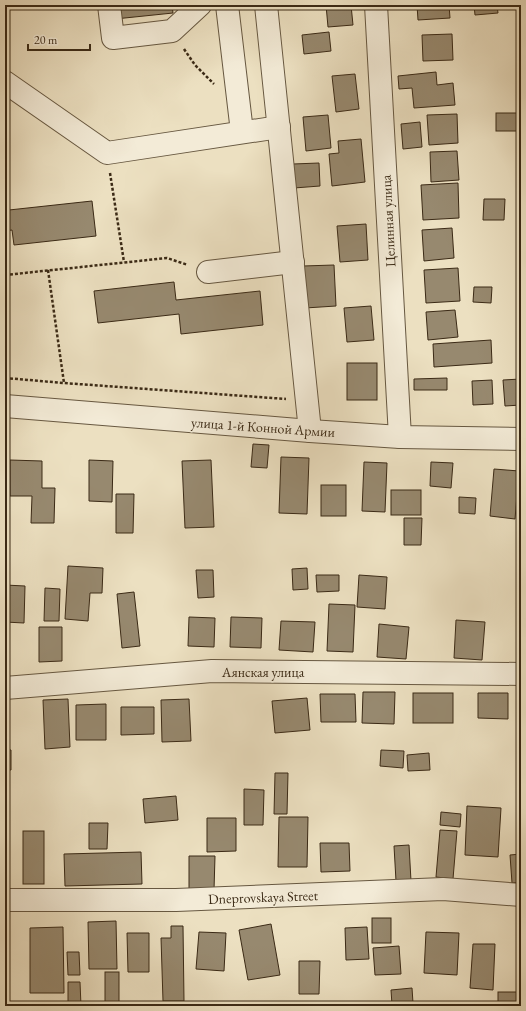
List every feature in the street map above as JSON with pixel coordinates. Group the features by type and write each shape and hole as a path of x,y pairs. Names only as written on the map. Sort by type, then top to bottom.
{"street":[{"path":"109,5 113,38 172,31 200,5"},
{"path":"227,5 242,132"},
{"path":"266,5 310,431"},
{"name":"Целинная улица","path":"376,5 400,437"},
{"path":"5,82 107,153 279,127"},
{"path":"208,272 293,262"},
{"name":"улица 1-й Конной Армии","path":"5,406 400,437 521,439"},
{"name":"Аянская улица","path":"5,688 212,671 521,674"},
{"name":"Dneprovskaya Street","path":"5,900 176,900 443,889 521,895"}],"path":[{"path":"172,31 195,65 214,85"},
{"path":"107,153 124,262"},
{"path":"5,275 167,258 208,272"},
{"path":"48,270 64,383"},
{"path":"5,378 307,400"}],"building":[{"path":"114,5 172,5 173,13 115,19"},
{"path":"326,5 351,5 353,25 328,27"},
{"path":"417,5 449,5 450,18 418,20"},
{"path":"474,5 497,5 498,13 475,15"},
{"path":"329,32 331,51 304,54 302,35"},
{"path":"452,34 453,60 423,61 422,35"},
{"path":"436,72 437,85 453,83 455,105 414,108 412,88 399,89 398,76"},
{"path":"355,74 359,109 336,112 332,76"},
{"path":"496,113 520,113 520,131 496,131"},
{"path":"457,114 458,143 429,145 427,115"},
{"path":"328,115 331,148 306,151 303,117"},
{"path":"420,122 422,147 403,149 401,124"},
{"path":"361,139 365,182 332,186 329,154 339,153 338,141"},
{"path":"457,151 459,180 431,182 430,152"},
{"path":"319,163 320,186 294,188 293,164"},
{"path":"458,183 459,218 423,220 421,185"},
{"path":"7,191 9,210 92,201 96,236 14,245 12,230 5,231 5,192"},
{"path":"484,199 505,199 504,220 483,220"},
{"path":"366,224 368,260 340,262 337,226"},
{"path":"452,228 454,258 424,261 422,230"},
{"path":"334,265 336,306 305,308 303,266"},
{"path":"458,268 460,301 426,303 424,270"},
{"path":"174,282 176,300 260,291 263,325 181,334 179,314 98,323 94,291"},
{"path":"474,287 492,287 491,303 473,302"},
{"path":"371,306 374,340 347,342 344,308"},
{"path":"455,310 458,337 428,340 426,312"},
{"path":"491,340 492,363 434,367 433,344"},
{"path":"347,363 377,363 377,400 347,400"},
{"path":"447,378 447,390 414,390 414,379"},
{"path":"521,379 521,405 505,406 503,380"},
{"path":"492,380 493,404 473,405 472,381"},
{"path":"253,444 269,445 267,468 251,467"},
{"path":"281,457 309,458 307,514 279,513"},
{"path":"10,460 42,461 42,488 55,488 54,523 31,523 32,496 10,496"},
{"path":"89,460 113,461 112,502 89,501"},
{"path":"211,460 214,527 185,528 182,461"},
{"path":"364,462 387,463 385,512 362,511"},
{"path":"431,462 453,463 451,488 430,486"},
{"path":"494,469 519,471 515,519 490,516"},
{"path":"321,485 346,485 346,516 321,516"},
{"path":"391,490 421,490 421,515 391,515"},
{"path":"116,494 134,494 133,533 116,533"},
{"path":"459,497 476,498 475,514 459,513"},
{"path":"404,518 422,518 421,545 404,545"},
{"path":"68,566 103,568 102,593 90,593 88,621 65,619"},
{"path":"307,568 308,589 293,590 292,569"},
{"path":"196,570 213,570 214,597 198,598"},
{"path":"316,575 339,575 339,591 317,592"},
{"path":"359,575 387,577 385,609 357,607"},
{"path":"5,585 25,586 24,623 5,622"},
{"path":"45,588 60,589 59,621 44,621"},
{"path":"134,592 140,646 122,648 117,594"},
{"path":"329,604 355,605 353,652 327,651"},
{"path":"189,617 215,618 214,647 188,646"},
{"path":"231,617 262,618 261,648 230,647"},
{"path":"456,620 485,622 482,660 454,658"},
{"path":"281,621 315,622 313,652 279,650"},
{"path":"379,624 409,627 406,659 377,657"},
{"path":"39,627 62,627 62,661 39,662"},
{"path":"363,692 395,692 394,724 362,723"},
{"path":"413,693 453,693 453,723 413,723"},
{"path":"478,693 508,693 508,719 478,718"},
{"path":"320,694 355,694 356,722 321,722"},
{"path":"307,698 310,730 275,733 272,701"},
{"path":"68,699 70,747 45,749 43,700"},
{"path":"189,699 191,741 162,742 161,700"},
{"path":"106,704 106,740 76,740 76,705"},
{"path":"121,707 154,707 154,734 121,735"},
{"path":"5,749 11,750 11,770 5,770"},
{"path":"381,750 404,751 403,768 380,766"},
{"path":"429,753 430,770 408,771 407,755"},
{"path":"275,773 288,773 287,814 274,814"},
{"path":"244,789 264,790 263,825 244,825"},
{"path":"176,796 178,820 145,823 143,799"},
{"path":"467,806 501,808 498,857 465,855"},
{"path":"441,812 461,814 460,827 440,825"},
{"path":"279,817 308,817 307,867 278,867"},
{"path":"207,818 236,818 236,851 207,852"},
{"path":"89,823 108,823 107,849 89,849"},
{"path":"440,830 457,831 453,879 436,877"},
{"path":"23,831 44,831 44,884 23,884"},
{"path":"320,843 349,843 350,871 321,872"},
{"path":"409,845 411,881 396,881 394,846"},
{"path":"141,852 142,884 65,886 64,854"},
{"path":"521,854 521,882 512,883 510,855"},
{"path":"189,856 215,856 214,890 189,890"},
{"path":"372,918 391,918 391,943 372,943"},
{"path":"116,921 117,969 89,969 88,922"},
{"path":"271,924 280,975 248,980 239,930"},
{"path":"171,926 183,926 184,1001 163,1001 161,938 171,938"},
{"path":"63,927 64,993 30,993 30,928"},
{"path":"367,927 369,959 346,960 345,928"},
{"path":"199,932 226,933 224,971 196,969"},
{"path":"426,932 459,933 457,975 424,973"},
{"path":"127,933 149,933 149,972 128,972"},
{"path":"473,944 495,944 493,990 470,988"},
{"path":"399,946 401,974 375,975 373,948"},
{"path":"67,952 79,952 80,975 68,975"},
{"path":"299,961 320,961 319,994 299,994"},
{"path":"105,972 119,972 119,1006 105,1006"},
{"path":"68,982 80,982 81,1006 68,1006"},
{"path":"412,988 413,1003 392,1005 391,990"},
{"path":"498,992 521,992 521,1006 498,1006"}]}
